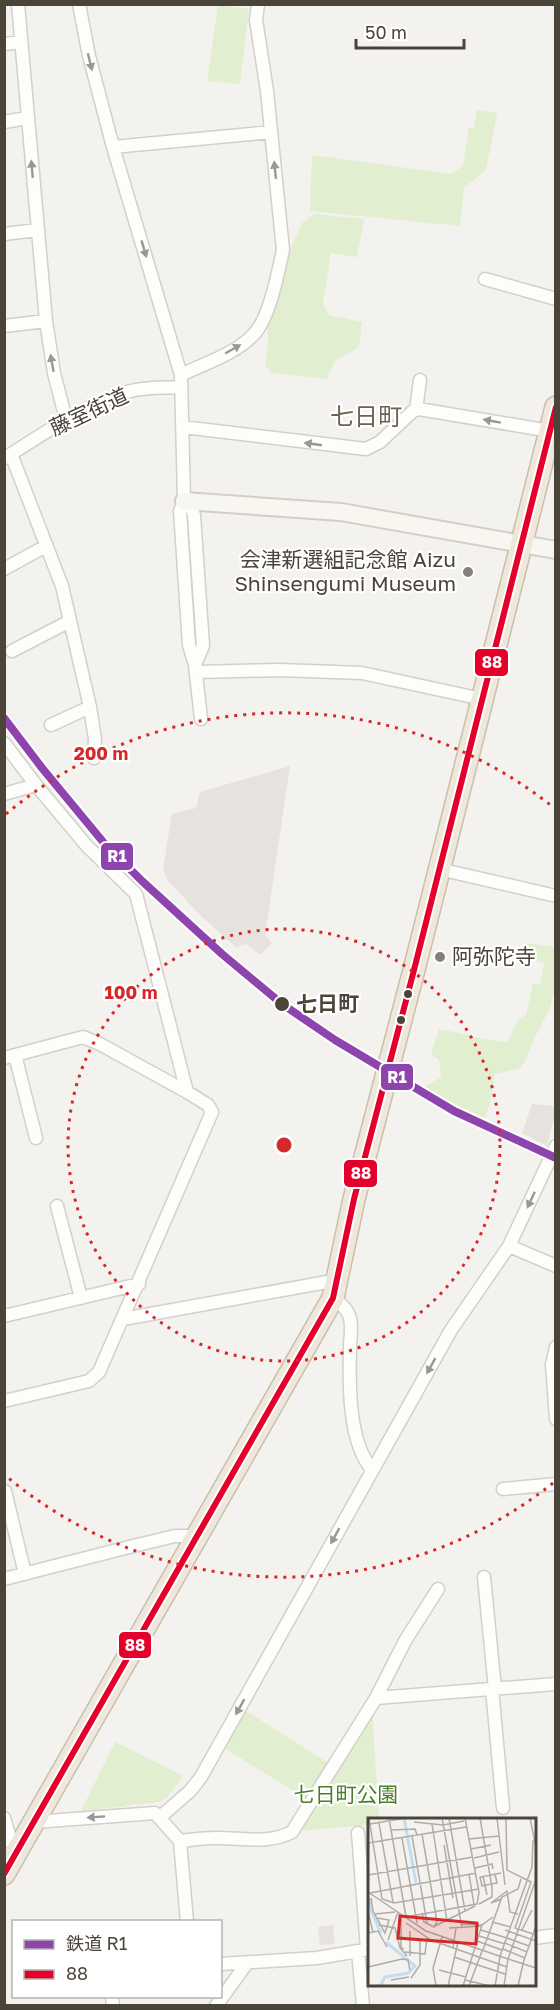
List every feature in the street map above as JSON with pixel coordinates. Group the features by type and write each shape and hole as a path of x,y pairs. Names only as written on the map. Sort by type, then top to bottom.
{"highway":[{"path":"8,1861 34,1822 335,1289 354,1199 521,544 550,444 555,407"}],"street":[{"path":"18,4 46,321 54,373 66,420"},
{"path":"79,4 88,56 181,381 184,501 194,515 203,646 196,669 201,719"},
{"path":"181,381 237,348 256,333 265,314 283,250 271,132 256,20 258,4"},
{"path":"4,44 21,42"},
{"path":"4,122 27,118"},
{"path":"113,147 271,132"},
{"path":"4,234 37,230"},
{"path":"485,279 555,299"},
{"path":"4,326 46,321"},
{"path":"183,427 366,449 380,442 416,410 420,380"},
{"name":"藤室街道","path":"8,456 66,420 117,396 181,381"},
{"path":"416,410 550,444"},
{"path":"8,456 62,586 90,707 95,739 94,758"},
{"path":"184,501 340,512 555,550"},
{"path":"4,569 46,546"},
{"path":"12,651 70,621"},
{"path":"196,669 362,673 482,699"},
{"path":"51,726 90,707"},
{"path":"4,743 86,845 136,894 187,1092"},
{"path":"4,794 36,785"},
{"path":"439,869 555,896"},
{"path":"4,1401 89,1381 99,1372 212,1112 208,1105 187,1092 83,1037 10,1056 36,1138"},
{"path":"34,1822 157,1815 190,1791 201,1777 451,1330 509,1246 555,1146"},
{"path":"57,1206 81,1298"},
{"path":"509,1246 555,1266"},
{"path":"4,1316 139,1284"},
{"path":"123,1319 335,1289 341,1305 350,1317 354,1422 361,1449 372,1470"},
{"path":"555,1347 552,1364 555,1419"},
{"path":"503,1490 555,1484"},
{"path":"5,1491 26,1574"},
{"path":"4,1579 175,1536 196,1536"},
{"path":"484,1577 503,1808"},
{"path":"180,1840 267,1839 286,1836 292,1832 376,1698 405,1641 438,1590"},
{"path":"376,1698 555,1684"},
{"path":"157,1815 180,1840 187,1920"},
{"path":"4,1818 8,1861"},
{"path":"358,1833 365,1950 363,2006"},
{"path":"536,1938 555,1935"},
{"path":"222,1964 317,1958 365,1950"},
{"path":"222,1998 247,1963"}],"green space":[{"path":"218,5 249,9 240,84 207,81"},
{"path":"477,110 497,113 486,170 464,188 460,226 310,211 312,155 451,174 463,166 469,127 474,128"},
{"path":"315,214 364,219 357,257 331,253 323,304 329,315 362,322 359,347 335,361 327,379 271,373 265,365 268,342 267,326 292,245 302,223"},
{"path":"527,943 555,947 555,987 550,1008 526,1060 519,1069 495,1074 491,1100 485,1118 445,1100 424,1087 441,1077 439,1060 431,1054 439,1029 508,1042 518,1019 526,1015 533,983 540,985 544,963 524,957"},
{"name":"七日町公園","path":"372,1708 379,1818 368,1818 368,1825 296,1831 313,1803 221,1746 243,1709 330,1764"},
{"path":"115,1742 183,1776 168,1797 159,1802 81,1811"}],"shaded area":[{"path":"290,766 265,935 272,943 260,955 246,944 236,947 202,917 168,881 163,869 172,814 196,808 200,792"},
{"path":"532,1104 555,1106 547,1146 522,1133"},
{"path":"333,1925 335,1944 320,1945 318,1927"}],"rail line":[{"name":"R1","path":"4,718 104,843 222,954 282,1004 335,1040 454,1111 556,1158"}],"transit line":[{"name":"88","path":"4,1874 333,1298 354,1199 556,407"}],"place":[{"name":"会津新選組記念館 Aizu Shinsengumi Museum","path":"468,572"},
{"name":"阿弥陀寺","path":"440,957"},
{"name":"七日町","path":"282,1004"}],"district":[{"name":"七日町","path":"366,417"}]}
